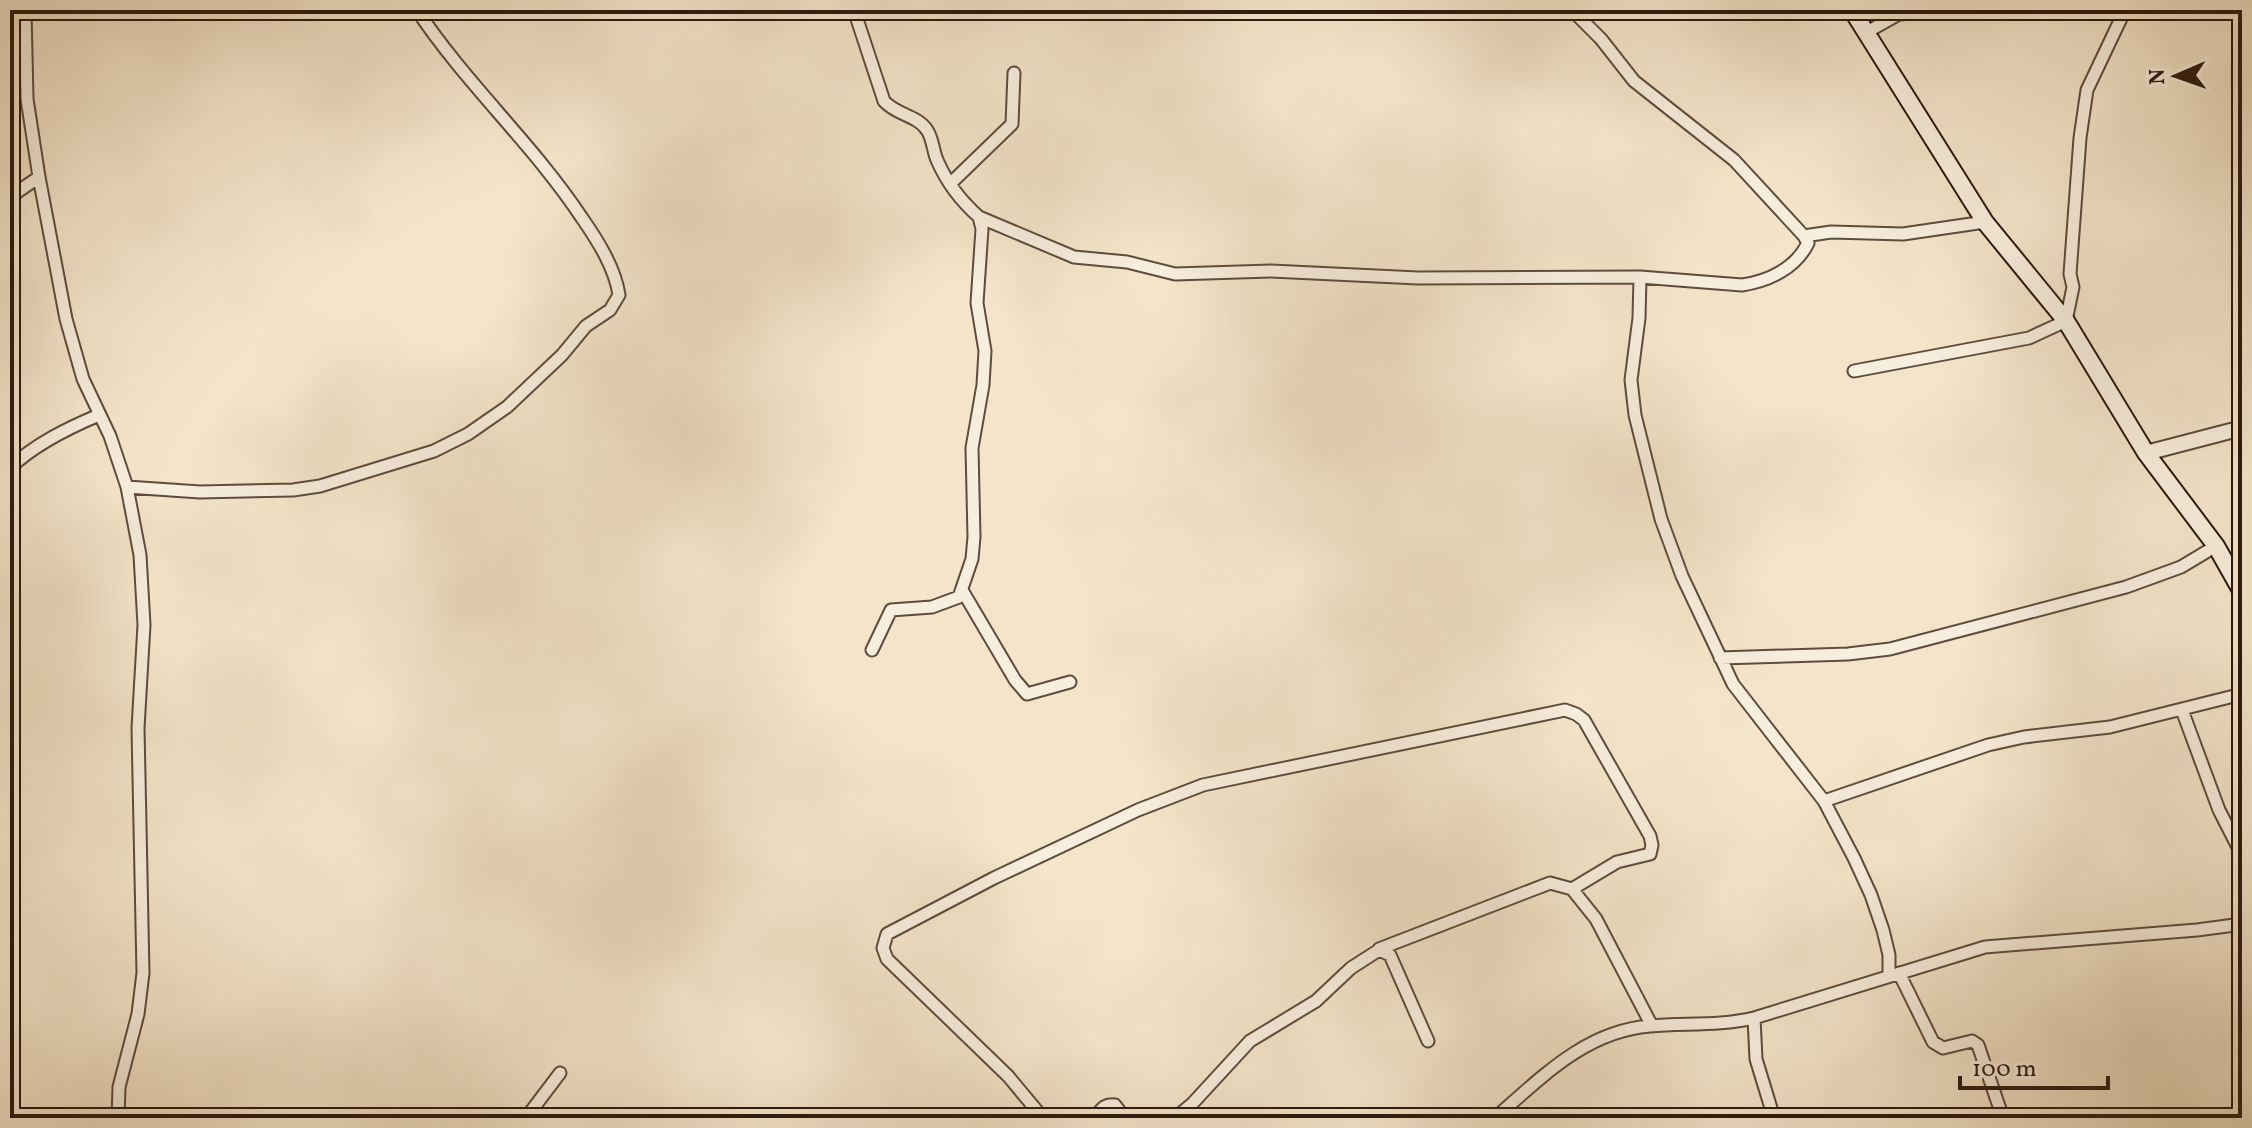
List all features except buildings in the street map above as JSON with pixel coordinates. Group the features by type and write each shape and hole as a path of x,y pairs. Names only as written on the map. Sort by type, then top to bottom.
{"main road":[{"path":"1852,10 1985,222 2066,321 2146,453 2216,546 2242,592"}],"street":[{"path":"25,10 27,99 66,319 83,379 110,436 127,487 140,555 144,625 138,728 144,959 138,1014 119,1087 118,1118"},
{"path":"127,487 200,492 293,490 320,486 434,451 468,434 507,407 562,355 586,326 610,310 619,295 618,284 598,241 567,195 417,10"},
{"path":"854,10 884,101 928,131 937,160 967,206 979,217 1074,257 1127,262 1175,274 1271,271 1418,278 1640,277 1742,285 1759,283 1796,262 1808,243 1804,236 1734,160 1634,81 1601,39 1572,10"},
{"path":"1867,32 1898,12 1959,10"},
{"path":"1854,371 2029,338 2066,321 2073,287 2070,274 2080,138 2087,90 2125,10"},
{"path":"951,183 1012,124 1014,73"},
{"path":"10,197 39,177"},
{"path":"872,650 891,610 932,607 954,601 962,590 973,548 972,448 984,363 977,303 982,229 979,217"},
{"path":"1804,236 1831,232 1903,234 1985,222"},
{"path":"1640,277 1639,318 1631,380 1635,415 1661,519 1682,576 1733,684 1824,801 1871,895 1894,974 1933,1042 1943,1048 1972,1041 1978,1045 2003,1118"},
{"path":"10,468 23,456 99,415"},
{"path":"2146,453 2242,428"},
{"path":"1720,658 1848,654 1890,649 2126,587 2181,567 2216,546"},
{"path":"962,590 1015,680 1027,694 1070,682"},
{"path":"1824,801 1988,745 2024,737 2110,727 2242,694"},
{"path":"1043,1118 1008,1076 887,959 883,941 887,934 981,885 1138,810 1203,785 1565,710 1584,720 1650,836 1652,845 1650,854 1617,862 1572,889"},
{"path":"2182,710 2219,810 2242,855"},
{"path":"1175,1118 1192,1104 1250,1041 1316,1001 1351,968 1379,950 1550,883 1572,889 1596,919 1652,1026"},
{"path":"1495,1118 1572,1053 1612,1033 1652,1026 1732,1023 1754,1018 1985,947 2242,924"},
{"path":"1379,950 1390,955 1428,1041"},
{"path":"1754,1018 1756,1059 1774,1118"},
{"path":"526,1118 560,1073"},
{"path":"1501,1118 1509,1118 1513,1102"},
{"path":"1094,1118 1104,1105 1110,1104 1115,1105 1125,1118"}]}
